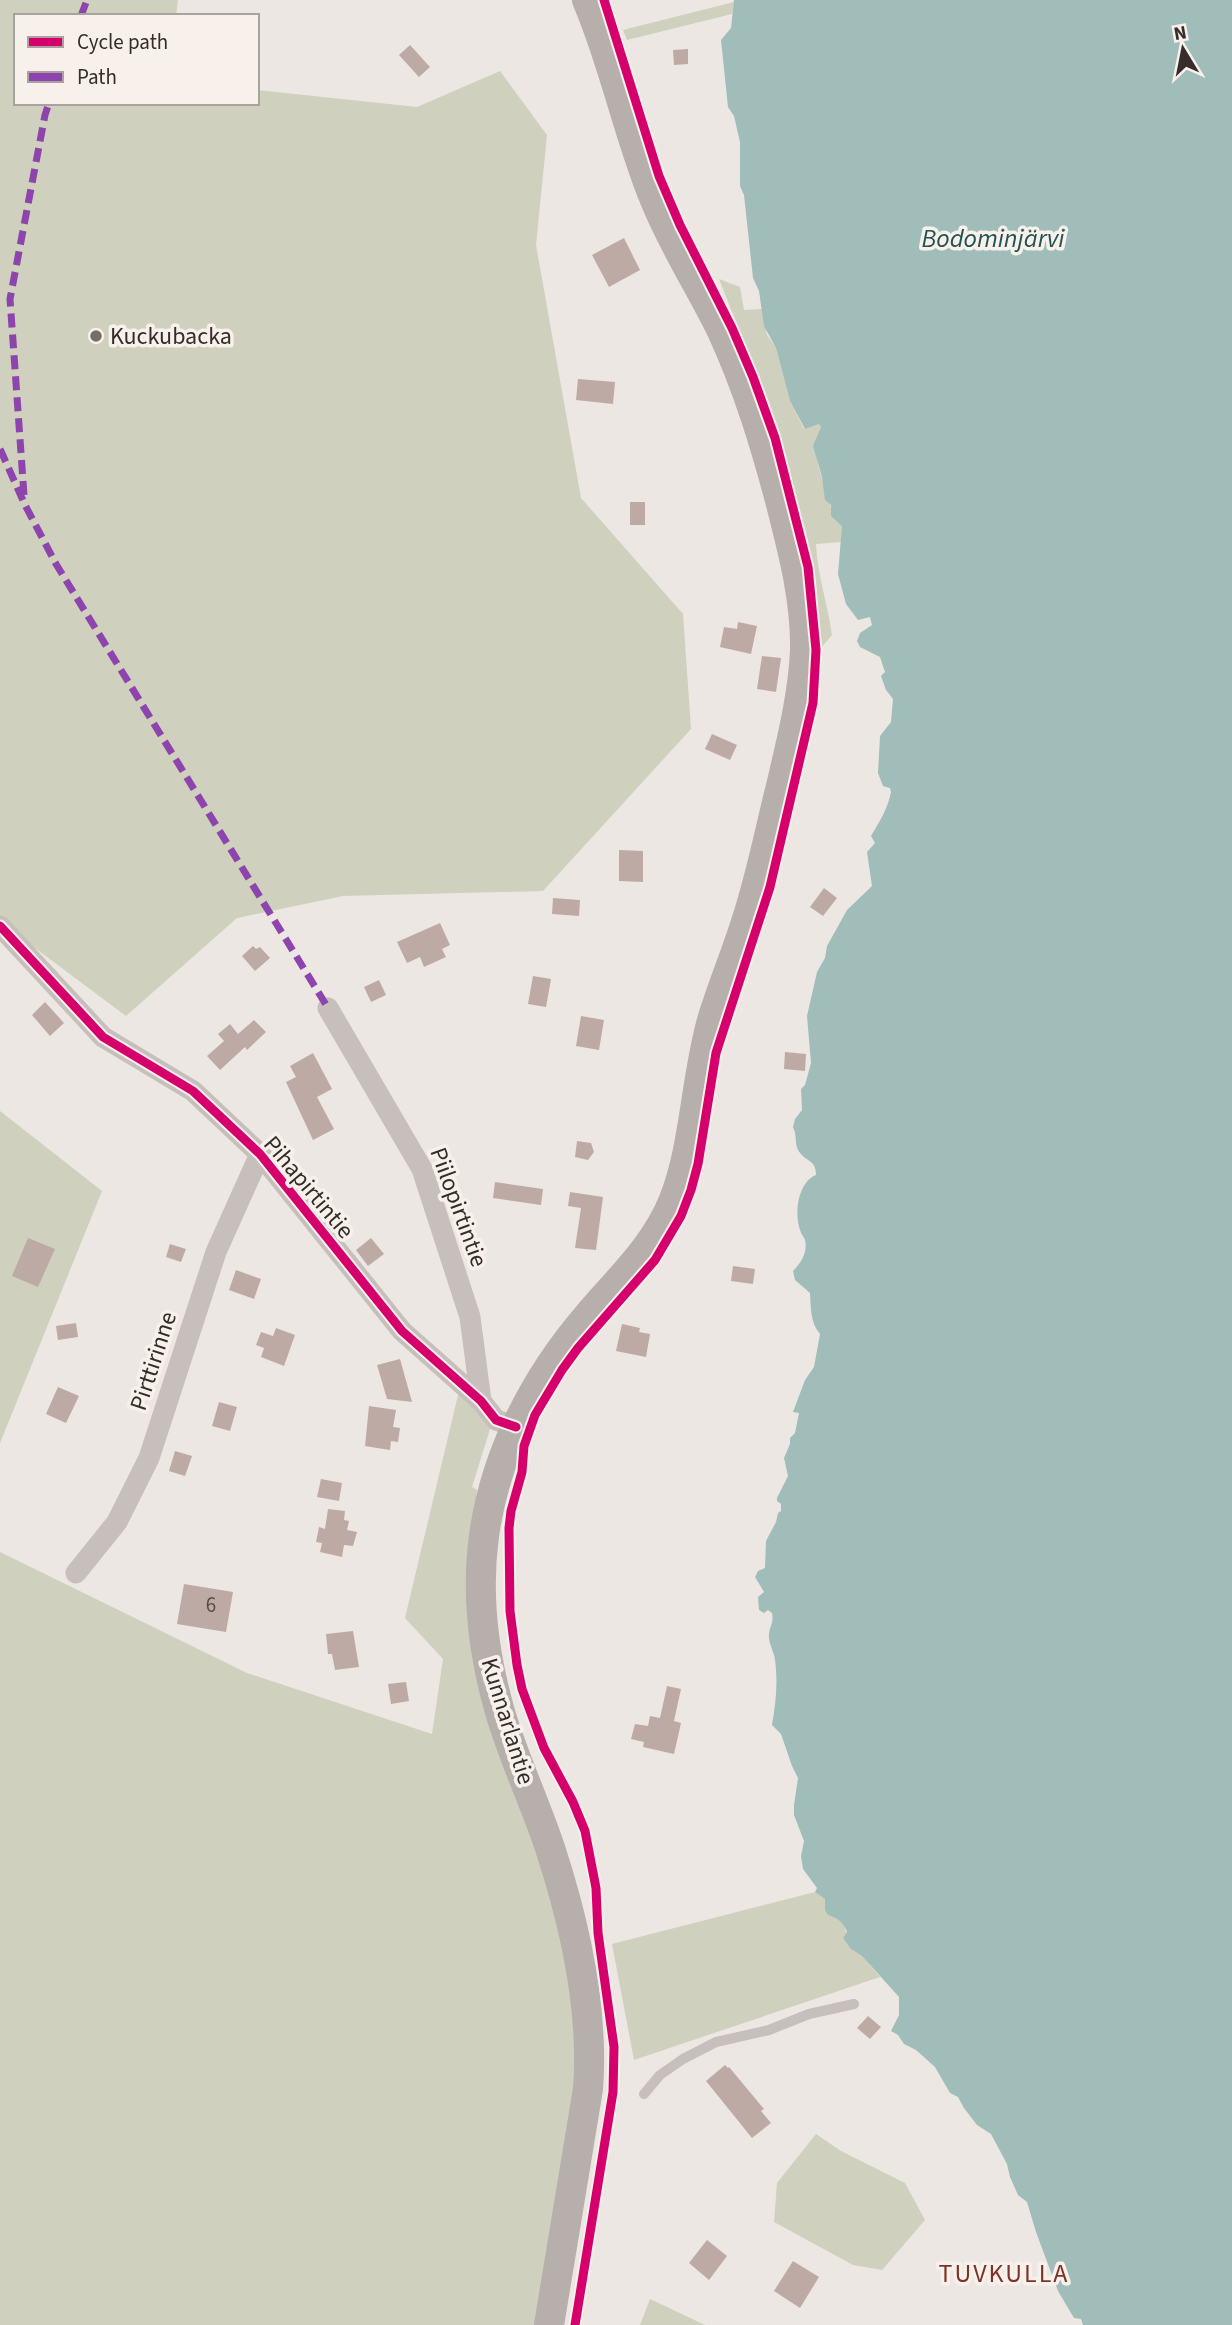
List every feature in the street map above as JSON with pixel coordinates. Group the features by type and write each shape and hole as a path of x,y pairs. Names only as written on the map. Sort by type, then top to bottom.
{"main road":[{"name":"Kunnarlantie","path":"549,2325 590,2063 582,1983 564,1893 501,1714 485,1645 482,1606 484,1536 497,1481 516,1427 540,1380 563,1346 641,1257 670,1208 681,1180 707,1038 747,919 785,771 799,708 805,650 802,599 795,561 766,446 722,331 657,205 642,166 601,31 587,0"}],"street":[{"name":"Pihapirtintie","path":"0,926 103,1037 192,1091 260,1154 402,1331 481,1401 496,1420 516,1427"},
{"name":"Piilopirtintie","path":"328,1008 422,1169 470,1317 481,1401"},
{"name":"Pirttirinne","path":"76,1573 117,1522 149,1458 216,1252 260,1154"}],"lane":[{"path":"644,2094 660,2075 683,2059 716,2042 769,2031 809,2014 854,2004"}],"green space":[{"path":"0,0 178,0 176,14 14,14 14,105 259,105 259,90 417,107 500,71 547,135 536,245 581,498 683,614 691,729 543,891 343,896 237,918 126,1016 35,948 0,917"},
{"path":"734,2 732,14 627,40 623,30"},
{"path":"719,279 740,287 744,310 762,309 767,335 776,348 790,401 804,429 819,424 821,427 816,441 817,462 832,516 842,525 841,542 816,544 832,635 820,649 816,590 796,499 763,390"},
{"path":"0,1111 102,1191 0,1443"},
{"path":"459,1391 491,1426 472,1487 477,1490 471,1574 568,1958 582,2078 541,2325 0,2325 0,1552 247,1673 432,1734 443,1659 405,1618"},
{"path":"815,1892 825,1899 827,1909 843,1923 851,1949 862,1956 880,1977 634,2060 612,1944"},
{"path":"816,2134 841,2151 905,2183 925,2220 882,2270 853,2265 774,2222 777,2183"},
{"path":"650,2299 705,2325 640,2325"}],"water":[{"name":"Bodominjärvi","path":"734,0 1232,0 1232,2325 1083,2325 1081,2319 1074,2318 1058,2291 1027,2202 1018,2195 1007,2164 991,2134 977,2125 958,2097 950,2093 935,2067 891,2031 899,2015 899,1997 862,1956 851,1949 843,1938 847,1932 844,1926 838,1919 828,1915 825,1899 815,1892 817,1888 803,1869 801,1856 804,1841 794,1815 798,1778 781,1734 772,1725 776,1684 775,1660 769,1637 772,1613 759,1610 758,1597 764,1592 755,1577 758,1571 765,1568 766,1541 781,1511 777,1498 788,1476 784,1458 790,1438 795,1433 799,1413 793,1412 805,1380 814,1367 820,1334 813,1320 810,1293 795,1280 793,1271 806,1249 798,1223 799,1199 805,1184 816,1175 816,1170 799,1151 793,1127 802,1110 801,1089 805,1085 811,1063 807,1016 817,972 825,958 827,946 847,910 872,886 867,852 875,843 871,836 886,809 891,792 890,788 883,786 878,773 880,736 891,722 893,699 881,676 885,672 880,657 860,647 857,641 860,633 872,625 870,617 858,620 846,604 838,574 842,526 831,516 831,505 825,500 813,446 821,427 819,424 805,429 790,401 776,348 764,326 759,291 753,278 744,195 740,186 740,142 734,116 728,107 721,40 731,28"}],"building":[{"path":"410,45 430,67 419,77 399,55"},
{"path":"688,49 688,64 674,65 673,50"},
{"path":"624,238 640,270 609,287 592,255"},
{"path":"578,379 615,382 613,404 576,400"},
{"path":"630,502 645,502 645,525 630,525"},
{"path":"738,622 757,626 751,654 720,647 724,627 737,629"},
{"path":"762,656 781,658 776,692 757,689"},
{"path":"712,734 737,745 730,760 705,749"},
{"path":"619,850 643,851 643,882 619,881"},
{"path":"824,888 837,898 823,916 810,907"},
{"path":"553,898 580,900 579,916 552,914"},
{"path":"440,923 450,945 442,949 446,957 424,967 420,957 407,963 397,942"},
{"path":"253,946 256,949 260,947 270,958 255,971 242,956"},
{"path":"533,976 551,979 546,1007 528,1004"},
{"path":"379,980 386,995 371,1002 364,987"},
{"path":"45,1002 64,1023 50,1036 32,1015"},
{"path":"581,1016 604,1020 599,1050 576,1046"},
{"path":"254,1020 266,1032 220,1070 207,1056 224,1041 218,1034 230,1024 238,1034"},
{"path":"785,1052 806,1054 805,1071 784,1069"},
{"path":"313,1053 332,1089 317,1097 334,1129 313,1140 286,1082 296,1077 290,1066"},
{"path":"577,1141 591,1143 594,1152 588,1160 575,1157"},
{"path":"495,1182 543,1189 541,1205 493,1198"},
{"path":"570,1192 603,1197 596,1250 575,1248 581,1208 568,1206"},
{"path":"28,1238 55,1249 38,1287 12,1276"},
{"path":"371,1238 384,1254 368,1266 356,1250"},
{"path":"170,1244 186,1249 181,1262 166,1257"},
{"path":"733,1266 755,1269 753,1284 731,1281"},
{"path":"236,1270 261,1279 254,1299 229,1290"},
{"path":"76,1323 78,1337 58,1340 56,1326"},
{"path":"622,1324 640,1328 639,1332 650,1334 646,1357 616,1351"},
{"path":"276,1328 295,1335 284,1366 261,1357 264,1348 256,1345 261,1332 273,1336"},
{"path":"400,1359 412,1402 387,1399 377,1365"},
{"path":"58,1387 79,1396 66,1423 46,1414"},
{"path":"219,1402 237,1407 230,1431 212,1426"},
{"path":"369,1406 396,1410 393,1427 400,1428 398,1442 391,1441 390,1450 365,1446"},
{"path":"175,1451 192,1456 185,1476 169,1471"},
{"path":"321,1479 342,1483 339,1501 317,1497"},
{"path":"328,1509 345,1511 344,1520 349,1521 347,1530 357,1532 353,1546 344,1545 342,1557 320,1552 322,1543 316,1542 319,1527 325,1529"},
{"path":"184,1584 233,1592 226,1632 177,1624"},
{"path":"353,1631 359,1667 335,1670 332,1654 328,1654 326,1634"},
{"path":"406,1682 409,1701 391,1704 388,1684"},
{"path":"667,1686 681,1689 674,1721 681,1723 674,1754 643,1747 644,1742 631,1739 635,1724 648,1726 650,1716 660,1718"},
{"path":"868,2016 881,2027 870,2039 857,2028"},
{"path":"725,2065 764,2109 761,2111 771,2123 752,2138 706,2081"},
{"path":"707,2240 727,2256 709,2280 689,2263"},
{"path":"793,2261 819,2277 800,2308 774,2291"}],"marked path":[{"path":"82,14 87,0"},
{"path":"24,495 10,299 48,105"},
{"path":"0,449 56,564 328,1008"}],"cycle path":[{"path":"575,2325 613,2092 614,2047 598,1933 596,1888 585,1831 544,1748 522,1689 517,1665 510,1611 511,1511 522,1472 524,1446 535,1415 578,1348 655,1260 681,1216 691,1190 698,1164 716,1053 770,887 813,703 816,650 808,567 775,438 732,328 680,225 659,176 604,0"},
{"path":"0,926 103,1037 193,1091 260,1154 402,1331 481,1401 496,1420 516,1427"}],"place":[{"name":"Kuckubacka","path":"96,336"}],"district":[{"name":"TUVKULLA","path":"1004,2273"}]}
